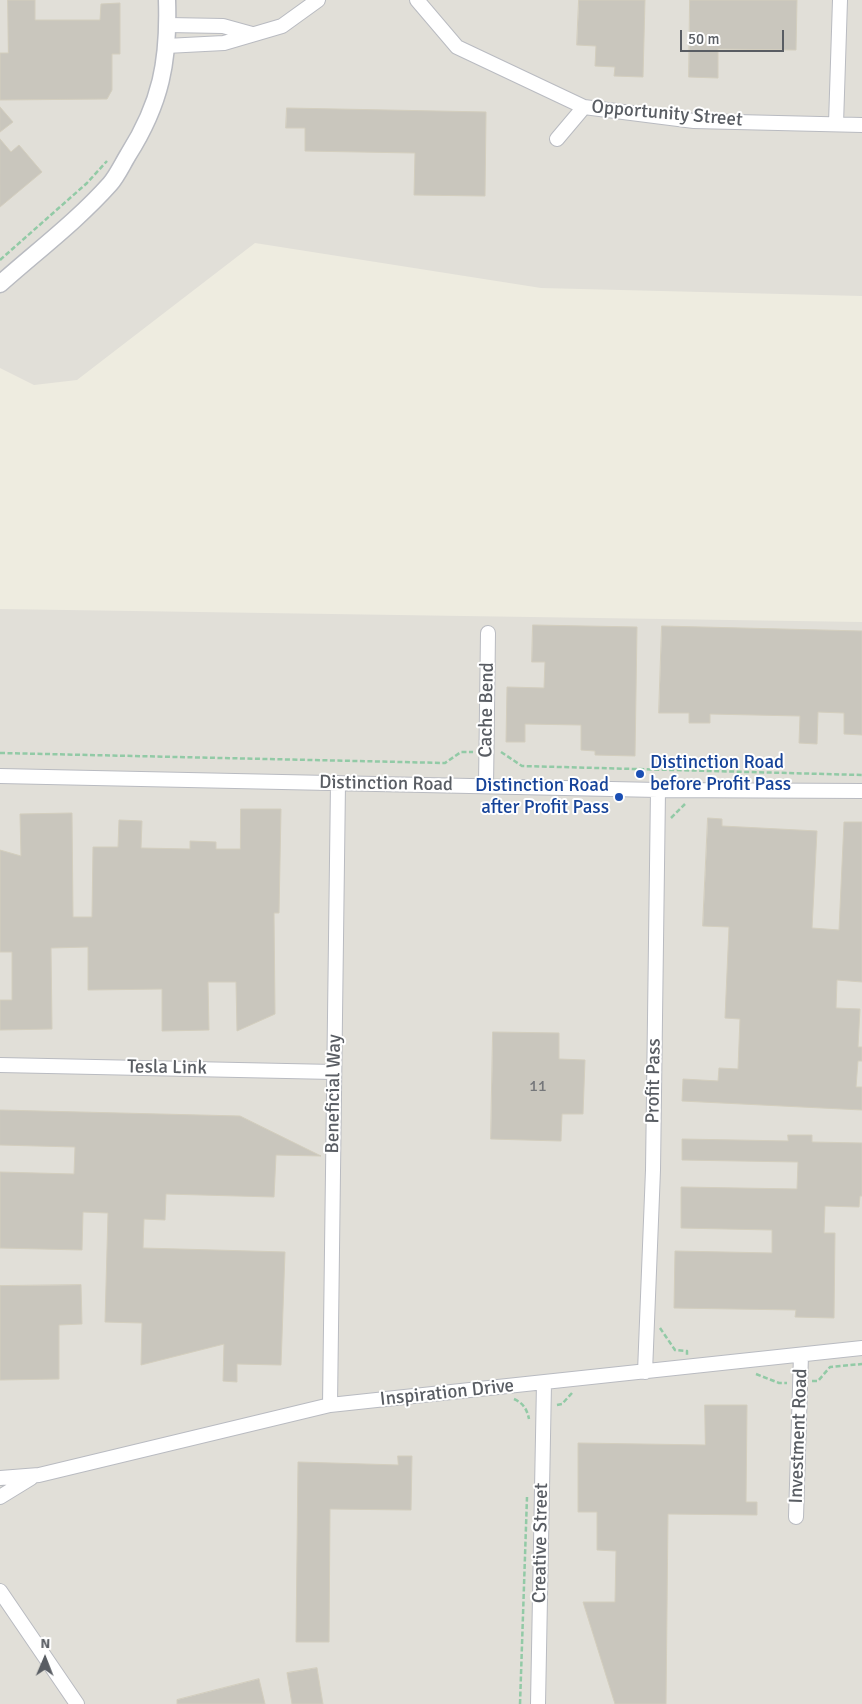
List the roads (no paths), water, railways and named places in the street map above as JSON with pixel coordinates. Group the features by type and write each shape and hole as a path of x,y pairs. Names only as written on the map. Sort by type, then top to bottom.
{"street":[{"path":"0,284 111,183 150,116 163,78 168,25 167,0"},
{"path":"166,46 224,44 282,26 318,0"},
{"name":"Opportunity Street","path":"417,0 457,47 584,107 694,121 862,125"},
{"path":"836,124 840,0"},
{"path":"168,25 224,26 252,34"},
{"path":"557,139 584,107"},
{"name":"Cache Bend","path":"486,786 488,633"},
{"name":"Distinction Road","path":"0,776 658,790 862,791"},
{"name":"Beneficial Way","path":"330,1405 338,784"},
{"name":"Profit Pass","path":"645,1372 653,1170 658,790"},
{"name":"Tesla Link","path":"0,1065 334,1072"},
{"name":"Inspiration Drive","path":"0,1478 39,1475 330,1405 862,1348"},
{"name":"Investment Road","path":"796,1517 801,1355"},
{"name":"Creative Street","path":"538,1704 544,1383"},
{"name":"Inspiration Drive","path":"0,1497 39,1475"},
{"path":"0,1582 2,1594 77,1704"}],"place":[{"name":"Distinction Road before Profit Pass","path":"640,774"},
{"name":"Distinction Road after Profit Pass","path":"619,797"}]}
